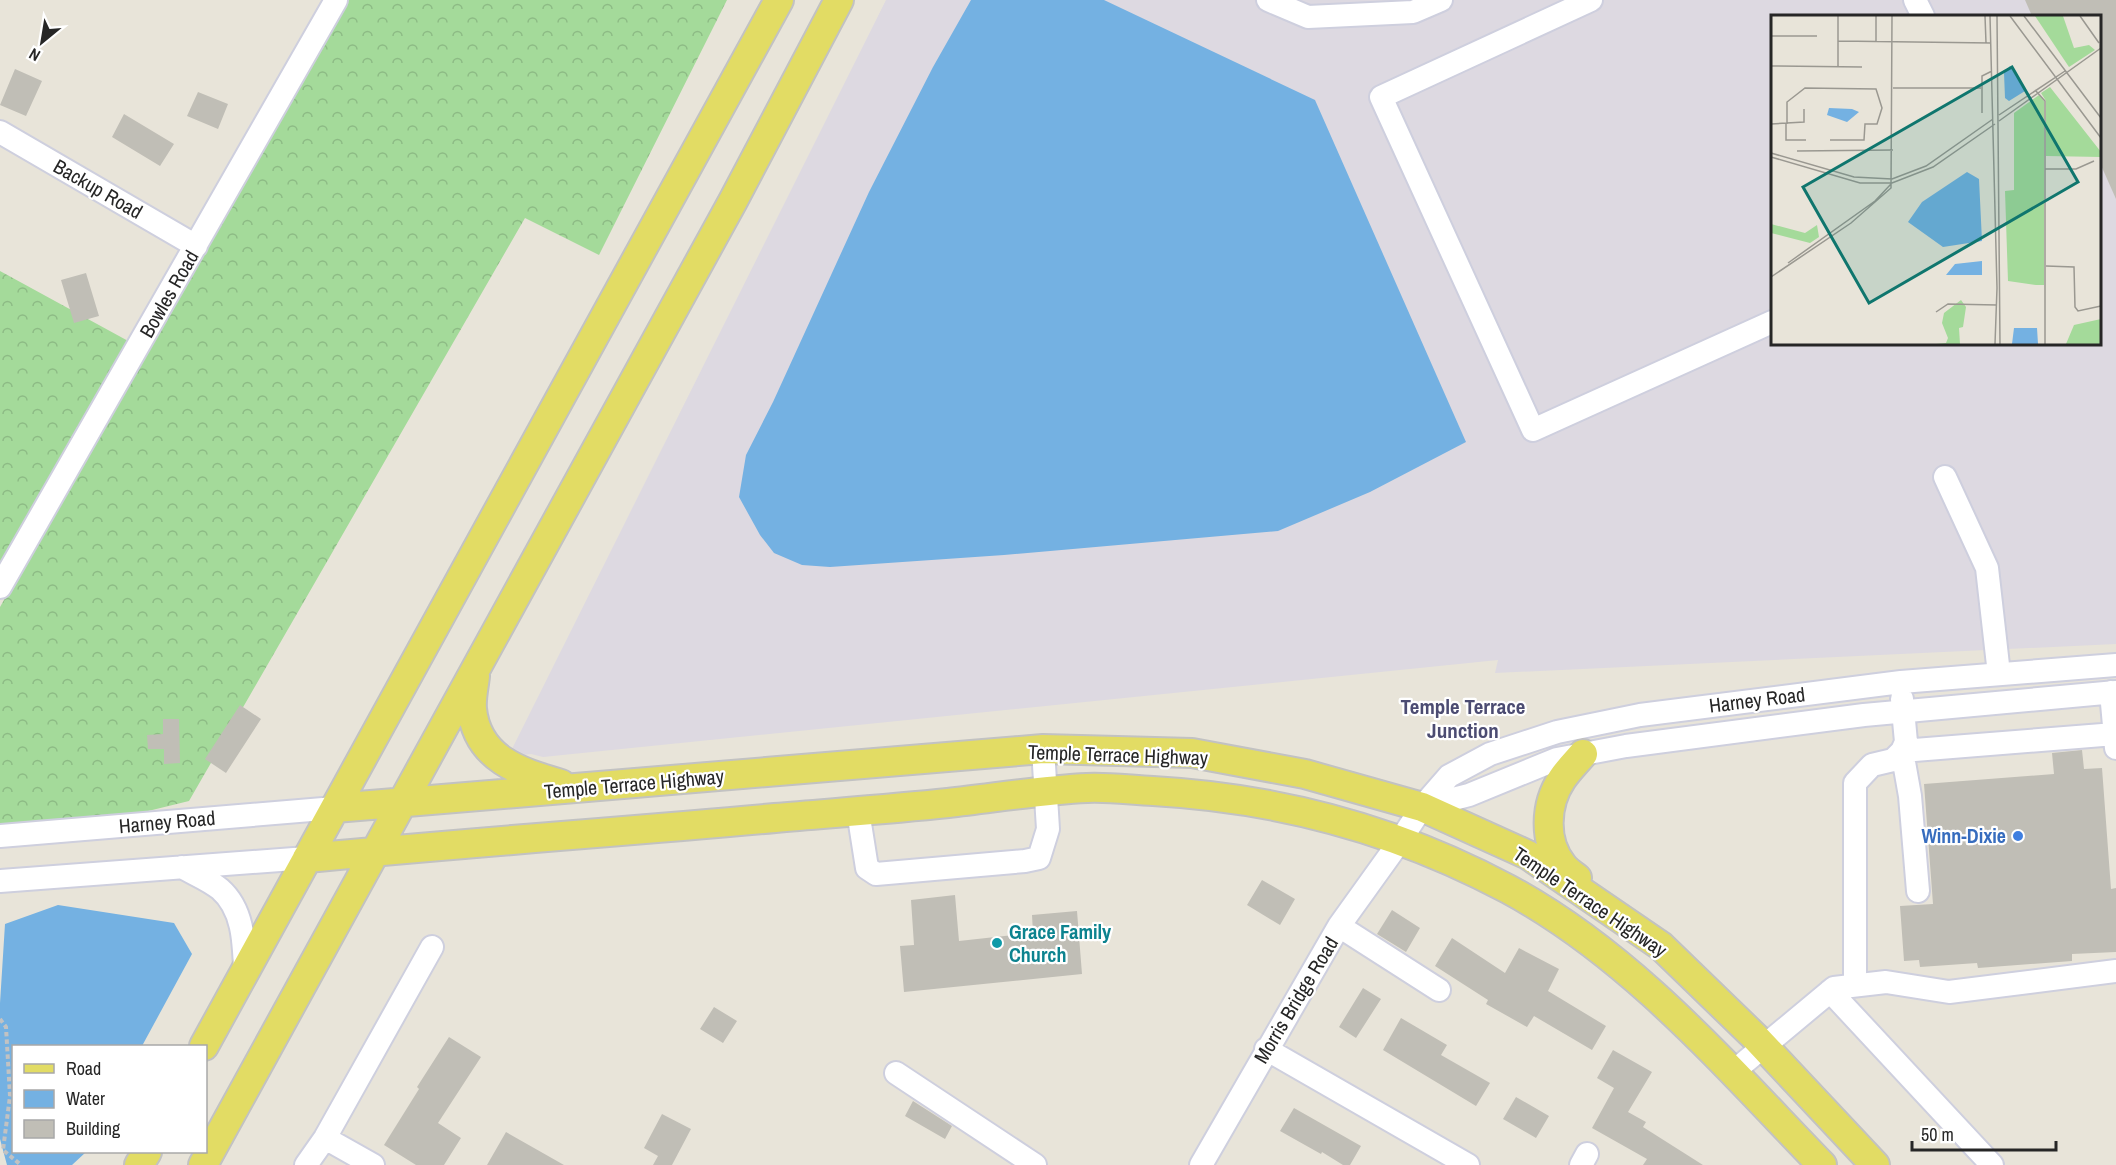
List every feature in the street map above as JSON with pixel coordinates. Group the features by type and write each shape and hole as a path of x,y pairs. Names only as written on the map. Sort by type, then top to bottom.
{"main road":[{"path":"205,1045 779,0"},
{"path":"203,1165 733,201 839,0"},
{"path":"476,669 472,708 479,733 491,751 503,762 522,773 577,789"},
{"name":"Temple Terrace Highway","path":"335,808 1043,749 1192,753 1305,774 1422,807 1528,855 1660,946 1765,1047 1875,1165"},
{"path":"1583,754 1561,780 1551,805 1548,827 1554,852 1564,867 1660,946"},
{"name":"Temple Terrace Highway","path":"307,858 858,811 1089,788 1187,793 1247,801 1322,816 1400,841 1506,888 1594,945 1615,960 1683,1021 1822,1165"}],"street":[{"name":"Bowles Road","path":"0,587 336,0"},
{"path":"1268,0 1308,17 1413,12 1441,0"},
{"path":"1591,0 1381,97 1533,430 1771,323"},
{"path":"1915,0 1922,15"},
{"name":"Backup Road","path":"0,132 196,246"},
{"path":"1945,477 1987,568 2000,674"},
{"name":"Harney Road","path":"1400,841 1422,807 1449,776 1490,754 1557,732 1640,715 1901,682 2116,665"},
{"path":"1855,985 1855,783 1872,765 1893,760 1902,751 1906,742 1901,682"},
{"name":"Harney Road","path":"1422,807 1469,795 1557,759 1626,746 1864,715 2114,692"},
{"path":"1902,751 2115,742 2114,692"},
{"path":"858,811 867,868 876,874 1039,858 1048,829 1043,749"},
{"path":"1902,751 1910,796 1918,891"},
{"name":"Harney Road","path":"0,836 335,808"},
{"name":"Morris Bridge Road","path":"1201,1165 1339,926 1400,841"},
{"path":"0,881 307,858"},
{"path":"182,867 220,890 235,908 244,934 245,969"},
{"path":"1339,926 1439,990"},
{"path":"306,1165 325,1138 432,947"},
{"path":"1733,1072 1834,988 1886,982 1950,992 2116,971"},
{"path":"1830,991 1992,1165"},
{"path":"1266,1049 1468,1165"},
{"path":"896,1073 1035,1165"},
{"path":"325,1138 365,1163"}],"path":[{"path":"0,1019 6,1027 10,1096 3,1150 21,1165"}],"shaded area":[{"path":"886,0 2116,0 2116,644 1495,673 1498,660 543,757 531,754 515,756 510,753"}],"green space":[{"path":"347,0 727,0 599,255 525,218 189,801 140,813 0,825 0,607"},
{"path":"0,271 130,342 0,567"}],"water":[{"path":"971,0 1104,0 1315,100 1466,442 1370,492 1278,531 1004,555 830,567 802,565 774,553 760,535 739,497 746,455 773,402 869,192 933,67"},
{"path":"58,905 174,923 192,954 143,1045 12,1045 12,1153 85,1153 72,1165 7,1165 0,1139 0,1003 5,924"}],"building":[{"path":"2025,0 2116,0 2116,199 2101,165 2101,15 2032,15"},
{"path":"15,69 42,81 26,116 0,105"},
{"path":"198,92 228,104 218,129 187,116"},
{"path":"124,114 174,144 160,166 112,137"},
{"path":"86,273 99,316 74,323 61,280"},
{"path":"240,705 261,719 226,773 205,759"},
{"path":"163,719 179,719 180,763 164,764 164,749 148,749 147,735 163,734"},
{"name":"Winn-Dixie","path":"2082,750 2084,769 2102,768 2111,889 2116,888 2116,952 2072,954 2072,961 1978,968 1977,963 1920,967 1919,960 1904,961 1900,906 1933,904 1924,784 2054,774 2052,753"},
{"path":"1262,880 1295,899 1280,925 1247,905"},
{"name":"Grace Family Church","path":"955,895 959,941 1033,933 1032,915 1077,911 1082,974 904,992 900,946 914,945 911,900"},
{"path":"1392,910 1420,928 1406,952 1377,934"},
{"path":"1452,938 1505,973 1519,948 1559,969 1548,991 1606,1026 1592,1050 1534,1016 1527,1027 1486,1004 1488,1000 1435,966"},
{"path":"1363,988 1381,999 1356,1038 1339,1027"},
{"path":"714,1007 737,1021 723,1043 700,1029"},
{"path":"1401,1018 1447,1045 1441,1055 1490,1083 1476,1106 1383,1050"},
{"path":"449,1037 481,1057 438,1123 461,1138 444,1165 416,1165 384,1145"},
{"path":"1613,1050 1652,1072 1628,1112 1646,1122 1643,1127 1703,1165 1643,1165 1647,1159 1592,1128 1614,1088 1597,1078"},
{"path":"1516,1097 1549,1116 1536,1138 1503,1119"},
{"path":"913,1101 952,1126 945,1139 905,1116"},
{"path":"1294,1108 1361,1146 1350,1165 1343,1165 1280,1131"},
{"path":"662,1114 691,1129 672,1165 653,1165 658,1156 644,1148"},
{"path":"506,1132 564,1165 487,1165"}],"place":[{"name":"Winn-Dixie","path":"2018,836"},
{"name":"Grace Family Church","path":"997,943"}],"district":[{"name":"Temple Terrace Junction","path":"1463,719"}]}
